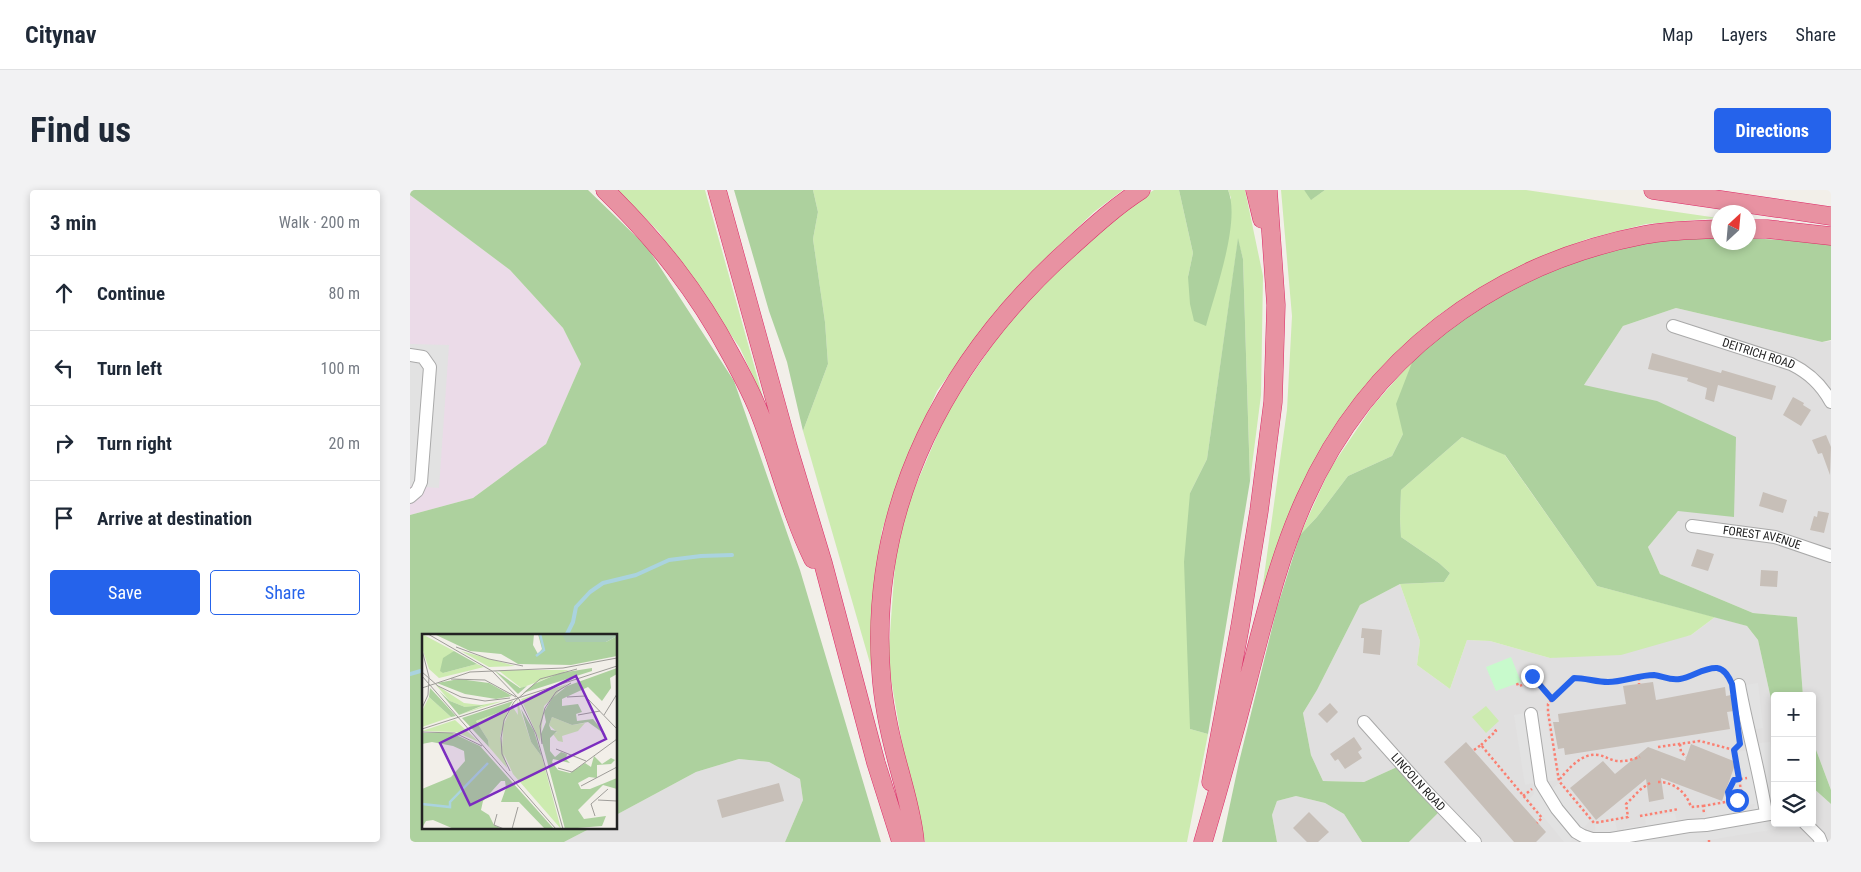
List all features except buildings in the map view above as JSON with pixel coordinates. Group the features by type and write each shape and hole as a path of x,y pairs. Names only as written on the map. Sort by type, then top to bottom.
{"highway":[{"path":"605,190 629,213 662,250 702,303 722,337 742,374 761,416 801,535 832,598"},
{"path":"716,190 832,598 876,763 901,842"},
{"path":"1256,190 1274,270"},
{"path":"1202,842 1227,689 1240,627 1273,402 1276,316 1268,190"},
{"path":"1653,190 1831,216"},
{"path":"915,842 914,826 892,744 881,672 881,619 886,565 893,528 908,474 942,402 989,333 1046,269 1087,232 1136,193"},
{"path":"1202,842 1225,767 1270,599 1292,532 1305,499 1322,465 1345,427 1380,382 1437,327 1485,294 1532,270 1561,258 1644,235 1671,231 1711,229"},
{"path":"1756,229 1831,236"}],"street":[{"name":"DEITRICH ROAD","path":"1673,326 1767,355 1797,367 1820,384 1831,402"},
{"path":"410,355 423,357 430,367 421,482 417,491 410,497"},
{"name":"FOREST AVENUE","path":"1692,526 1775,537 1831,556"},
{"path":"1531,714 1540,784 1576,832 1592,839 1611,840 1636,834 1706,825 1770,813 1736,684"},
{"name":"LINCOLN ROAD","path":"1364,722 1423,788 1475,842"},
{"path":"1809,827 1819,837 1821,842"}],"path":[{"path":"1650,783 1626,804 1628,818 1594,823 1559,781 1548,712 1548,704 1552,699 1574,678 1607,682 1654,675 1670,680 1680,679 1716,668 1728,675 1736,684"},
{"path":"1532,676 1552,699"},
{"path":"1639,678 1639,684"},
{"path":"1517,683 1518,686 1537,682"},
{"path":"1474,750 1496,732 1493,728"},
{"path":"1734,750 1740,744 1739,736"},
{"path":"1658,748 1700,741 1734,750"},
{"path":"1680,744 1681,752 1686,757"},
{"path":"1481,745 1542,818 1537,823"},
{"path":"1658,782 1672,785 1684,793 1691,807 1737,800 1742,796 1734,750"},
{"path":"1559,781 1570,767 1592,755 1616,761 1640,757"},
{"path":"1730,802 1728,792 1734,780 1760,776"},
{"path":"1523,796 1534,787"},
{"path":"1703,806 1705,817"},
{"path":"1640,816 1679,809"}],"shaded area":[{"path":"410,195 510,270 563,328 581,364 546,444 473,498 410,515"},
{"path":"1676,308 1822,342 1831,341 1831,790 1816,750 1816,692 1803,692 1797,617 1753,613 1660,574 1648,547 1678,511 1584,385 1623,326"},
{"path":"410,344 449,345 439,488 410,486"},
{"path":"1400,584 1420,641 1417,665 1450,689 1467,640 1490,641 1550,658 1691,635 1715,617 1747,626 1758,640 1771,699 1771,827 1816,827 1816,791 1831,804 1831,842 1409,842 1439,812 1397,767 1364,782 1323,781 1311,755 1303,713 1317,690 1360,605"},
{"path":"1758,683 1763,728 1741,732 1734,687"},
{"path":"1545,710 1557,780 1548,781 1547,784 1552,789 1559,783 1590,821 1570,842 1564,842 1529,799 1534,794 1533,783 1525,785 1514,715"},
{"path":"1770,742 1771,827 1776,827 1776,829 1697,842 1626,842 1624,828 1646,825 1645,817 1675,813 1677,822 1707,815 1706,807 1736,802 1738,811 1753,809 1755,804 1746,805 1737,752 1748,750 1760,743"},
{"path":"739,759 769,762 800,779 803,800 785,842 564,842 587,830 618,830 618,814 696,772"},
{"path":"1296,796 1325,803 1344,814 1362,842 1277,842 1272,815 1277,801"},
{"path":"1615,821 1620,842 1596,842 1595,824"}],"green space":[{"path":"410,190 588,190 647,247 734,381 800,570 881,842 785,842 803,800 800,779 769,762 739,759 696,772 618,814 618,634 422,634 422,830 587,830 564,842 410,842 410,515 473,498 546,444 581,364 563,328 510,270 410,195"},
{"path":"617,190 705,190 764,401 740,348 659,232"},
{"path":"734,190 813,190 818,212 813,239 825,322 828,364 803,431 787,362 769,311"},
{"path":"813,190 1123,190 1094,212 1025,278 987,323 937,391 905,464 882,530 873,596 876,684 803,431 828,364 825,322 813,239 818,212"},
{"path":"1154,190 1179,190 1193,253 1188,277 1231,198 1228,190 1245,190 1263,276 1261,395 1250,481 1243,259 1238,240 1207,459 1190,493 1190,729 1208,734 1187,842 925,842 904,755 888,661 896,551 907,506 948,410 1013,315 1067,258 1132,204"},
{"path":"1179,190 1228,190 1231,203 1229,238 1206,326 1194,321 1190,304 1188,277 1193,253"},
{"path":"1281,190 1304,190 1312,199 1325,190 1526,190 1711,217 1711,219 1646,224 1587,239 1508,272 1440,314 1375,375 1328,436 1290,514 1261,598 1287,410 1292,316"},
{"path":"1304,190 1325,190 1311,200"},
{"path":"1711,237 1711,250 1756,250 1756,238 1831,243 1831,340 1822,342 1676,308 1623,326 1584,385 1657,401 1736,437 1734,517 1678,511 1648,547 1660,574 1753,613 1797,617 1803,692 1771,692 1771,699 1758,640 1747,626 1597,586 1505,455 1462,437 1401,490 1401,537 1439,563 1450,573 1444,582 1400,584 1360,605 1317,690 1303,713 1311,755 1323,781 1364,782 1397,767 1440,811 1409,842 1362,842 1344,814 1325,803 1296,796 1277,801 1272,815 1277,842 1222,842 1239,762 1277,608 1300,535 1317,517 1348,476 1392,456 1403,434 1396,404 1413,360 1448,330 1490,301 1536,276 1595,254 1671,238"},
{"path":"1238,238 1243,259 1250,481 1208,734 1190,729 1184,562 1190,493 1207,459"},
{"path":"1413,360 1403,434 1392,456 1348,476 1317,517 1300,535 1330,469 1372,407"},
{"path":"1462,437 1504,454 1597,586 1715,617 1691,635 1621,655 1550,658 1490,641 1467,640 1450,689 1417,665 1420,641 1400,584 1444,582 1450,573 1439,563 1401,537 1401,490"},
{"path":"1511,657 1521,682 1496,691 1486,667"},
{"path":"1486,706 1499,721 1486,733 1472,717"},
{"path":"1816,750 1831,790 1831,804 1816,791"}],"waterway":[{"path":"567,634 573,622 576,607 590,592 603,583 636,575 669,560 732,555"},
{"path":"410,674 422,671"}],"route":[{"path":"1532,676 1552,699 1574,678 1607,682 1654,675 1670,680 1680,679 1716,668 1722,670 1728,675 1732,684 1740,744 1734,750 1739,779 1734,780 1728,792 1730,802 1737,800"}]}
